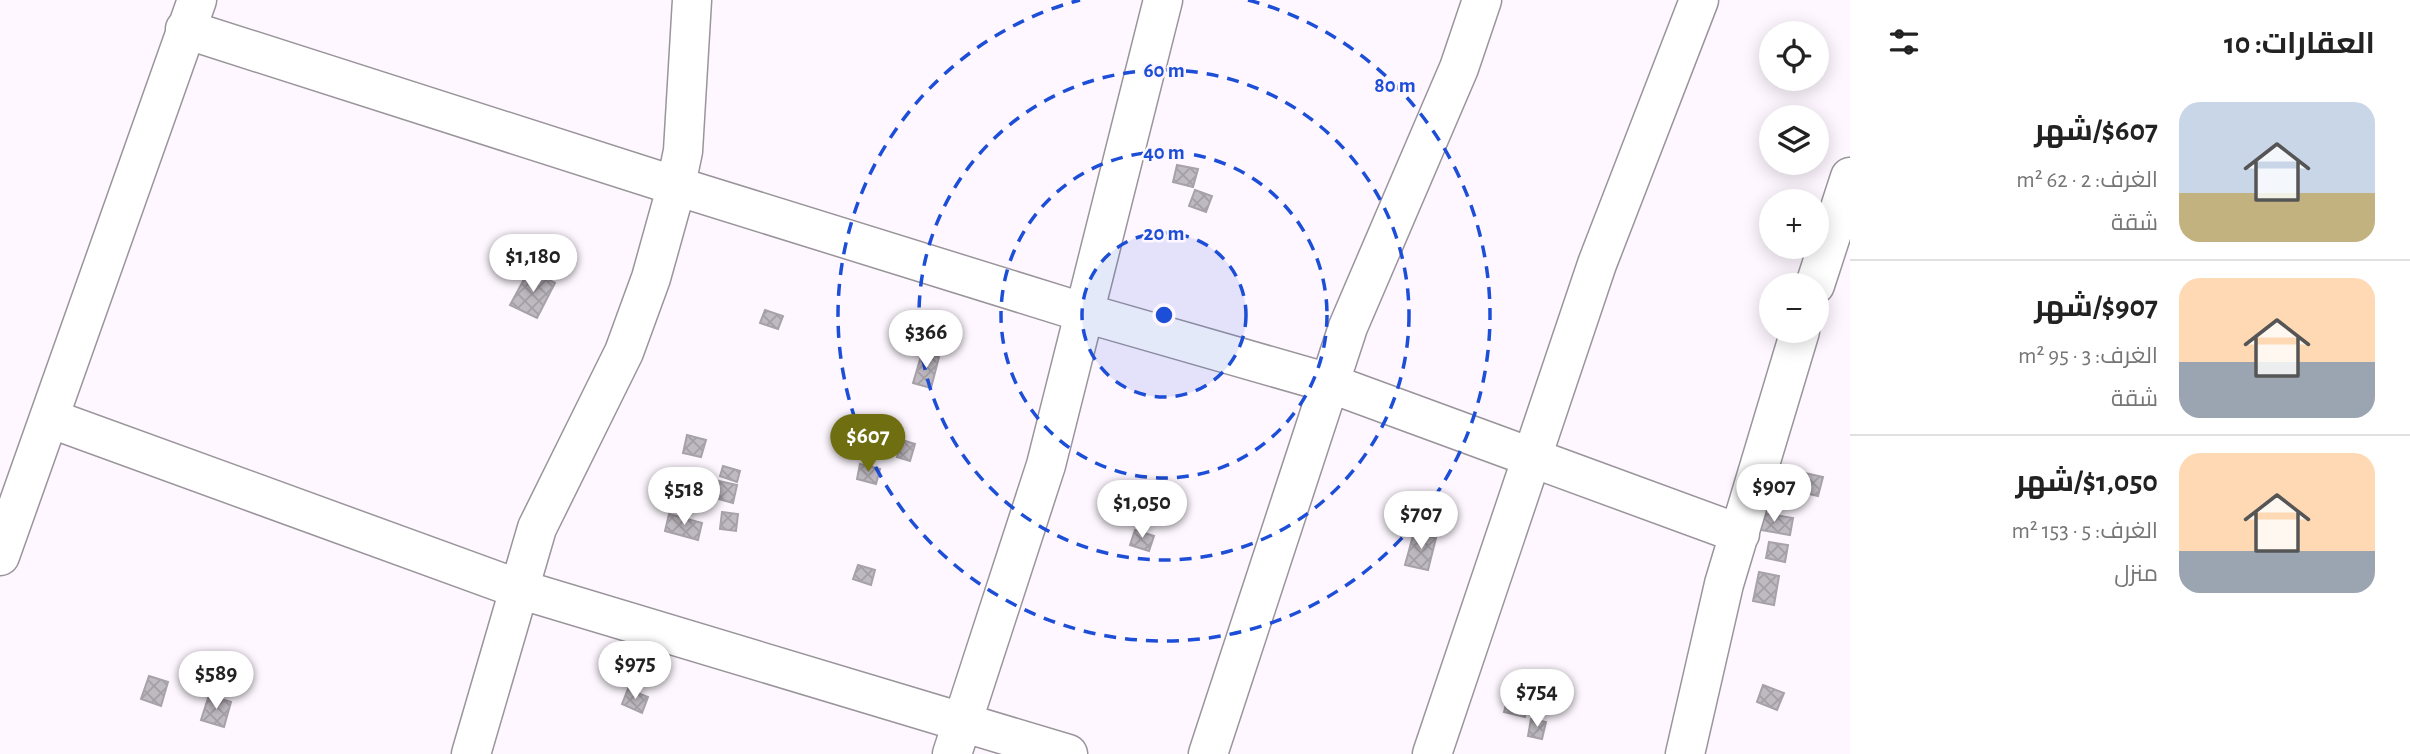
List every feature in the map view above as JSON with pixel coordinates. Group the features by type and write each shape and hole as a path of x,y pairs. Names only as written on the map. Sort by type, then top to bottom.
{"street":[{"path":"471,754 537,528 624,352 652,278 683,151 692,0"},
{"path":"957,738 1046,465 1163,0"},
{"path":"1208,754 1348,327 1459,68 1482,0"},
{"path":"1432,754 1597,264 1699,0"},
{"path":"0,556 191,15 676,186 1085,313 1329,383 1740,534"},
{"path":"1819,273 1850,177"},
{"path":"1685,754 1724,584 1796,343"},
{"path":"49,418 519,589 957,738 1068,754"}],"building":[{"path":"1177,165 1198,169 1193,187 1173,182"},
{"path":"1195,190 1212,196 1206,212 1189,206"},
{"path":"529,270 555,283 537,318 510,305"},
{"path":"765,310 783,316 778,329 760,323"},
{"path":"922,353 939,357 931,388 913,383"},
{"path":"687,435 706,440 701,457 683,453"},
{"path":"902,440 915,444 910,461 897,457"},
{"path":"860,464 880,469 876,484 857,479"},
{"path":"723,466 740,471 737,482 720,476"},
{"path":"1787,469 1823,477 1818,496 1783,488"},
{"path":"719,481 737,485 733,503 715,498"},
{"path":"722,512 738,514 736,531 720,529"},
{"path":"1758,512 1793,518 1790,535 1755,529"},
{"path":"669,514 702,523 698,540 665,531"},
{"path":"1135,530 1154,536 1149,551 1130,545"},
{"path":"1414,532 1436,538 1428,570 1405,565"},
{"path":"1769,542 1788,545 1785,562 1766,558"},
{"path":"858,565 875,570 871,585 853,579"},
{"path":"1759,572 1779,576 1774,605 1753,601"},
{"path":"149,676 168,682 161,706 141,699"},
{"path":"1513,678 1533,683 1525,717 1504,712"},
{"path":"1763,685 1784,693 1777,710 1757,702"},
{"path":"628,689 648,697 642,713 622,704"},
{"path":"209,695 231,702 224,727 201,720"},
{"path":"1531,719 1546,722 1542,739 1528,736"}]}
